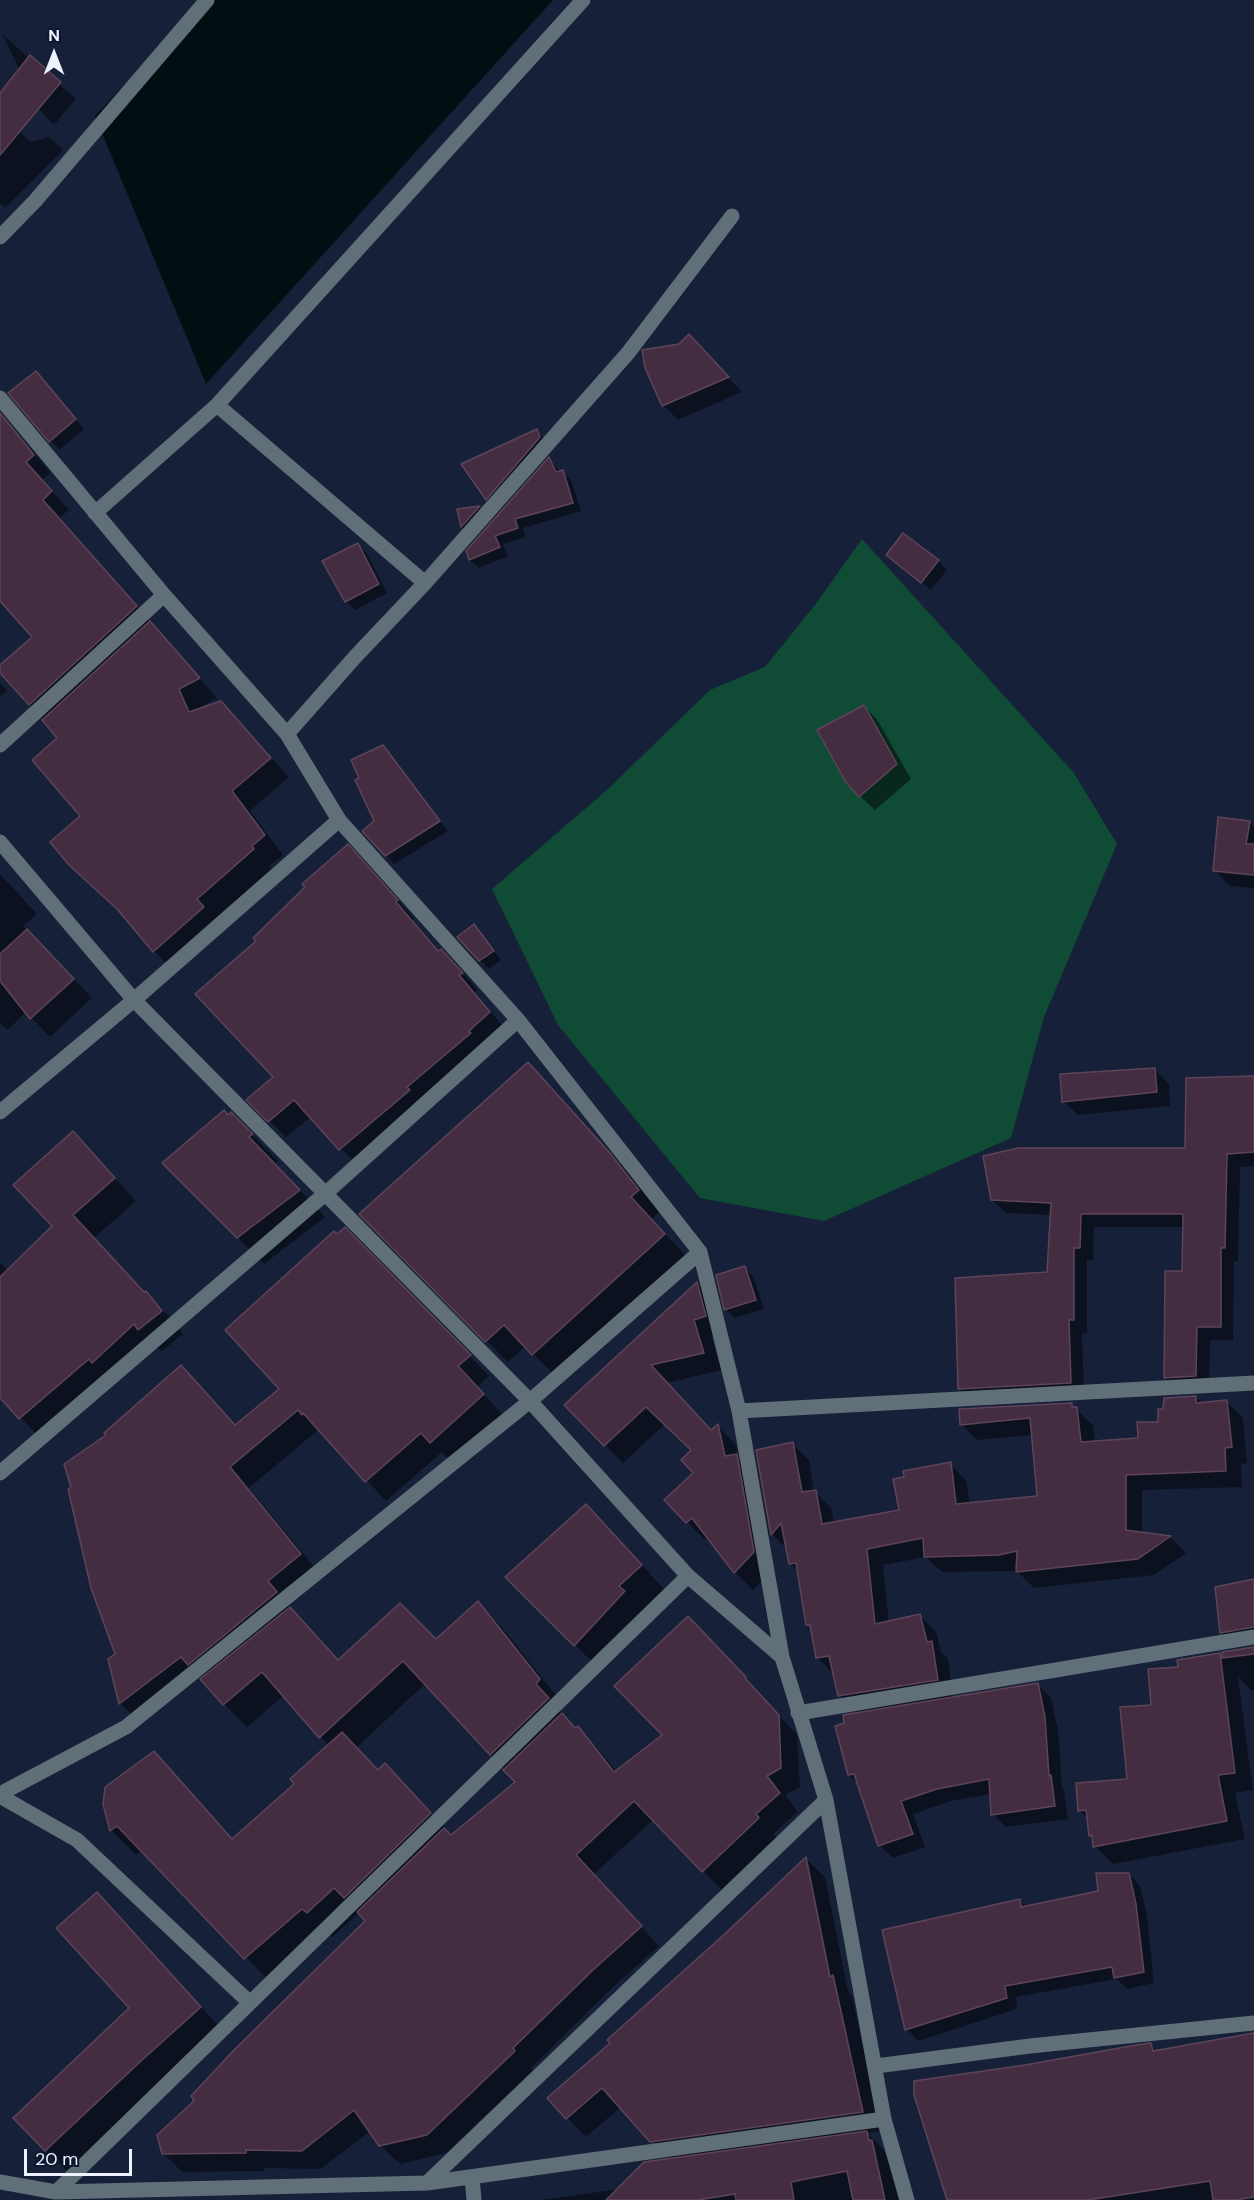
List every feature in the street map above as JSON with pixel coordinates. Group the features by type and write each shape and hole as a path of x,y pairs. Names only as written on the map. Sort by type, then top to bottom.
{"street":[{"path":"0,237 35,201 207,0"},
{"path":"95,513 218,405 584,0"},
{"path":"287,735 628,353 732,216"},
{"path":"0,398 164,595 287,735 339,820 518,1020 700,1252 739,1411 782,1657 826,1800 884,2119 907,2200"},
{"path":"218,405 425,583"},
{"path":"0,745 164,595"},
{"path":"0,1112 134,1000 339,820"},
{"path":"0,842 134,1000 530,1401 688,1576 782,1657"},
{"path":"0,1473 326,1193 518,1020"},
{"path":"0,1795 126,1727 530,1401 700,1252"},
{"path":"739,1411 1254,1383"},
{"path":"56,2192 688,1576"},
{"path":"798,1713 1254,1637"},
{"path":"0,1795 77,1840 249,2002"},
{"path":"428,2183 826,1800"},
{"path":"876,2066 1018,2048 1254,2023"},
{"path":"0,2182 56,2192 428,2183 884,2119"},
{"path":"472,2177 474,2200"}],"green space":[{"path":"862,539 1074,773 1117,844 1044,1017 1011,1138 824,1221 700,1198 558,1025 492,889 608,789 710,690 765,667 815,605"}],"shaded area":[{"path":"205,0 553,0 206,384 95,116"}],"building":[{"path":"30,55 61,82 0,155 0,93"},
{"path":"689,334 729,377 662,406 645,368 642,350 679,344"},
{"path":"36,371 76,419 49,442 8,393"},
{"path":"0,413 34,455 26,462 52,491 43,500 137,606 29,705 0,673 0,665 32,637 0,601"},
{"path":"537,429 540,437 486,500 461,464"},
{"path":"549,457 556,472 563,470 573,503 515,519 518,528 495,536 500,547 469,560 466,551"},
{"path":"480,506 461,527 457,509"},
{"path":"903,533 939,560 921,583 886,555"},
{"path":"358,543 379,584 345,602 322,561"},
{"path":"150,621 200,678 179,689 189,712 221,701 271,758 232,791 265,835 252,846 254,849 197,899 204,907 153,952 117,909 69,865 50,842 80,816 32,760 57,738 42,720"},
{"path":"864,705 897,764 859,797 845,781 817,730"},
{"path":"383,745 440,821 385,856 362,831 374,821 355,780 359,778 351,760"},
{"path":"1218,817 1250,821 1246,844 1254,844 1254,875 1213,871"},
{"path":"348,844 398,900 396,902 438,951 441,949 463,973 459,975 490,1012 469,1031 471,1033 407,1087 410,1090 339,1150 294,1100 268,1122 246,1100 273,1077 195,994 256,941 253,938 305,887 302,884"},
{"path":"474,924 494,951 479,961 457,937"},
{"path":"27,929 74,979 30,1019 0,981 0,954"},
{"path":"528,1062 609,1152 639,1190 631,1197 665,1234 532,1355 504,1325 485,1342 359,1214"},
{"path":"1155,1068 1157,1092 1062,1102 1060,1074"},
{"path":"1254,1076 1254,1152 1227,1154 1225,1248 1221,1248 1221,1327 1197,1327 1196,1376 1164,1378 1165,1271 1182,1271 1183,1214 1081,1214 1080,1248 1074,1248 1074,1320 1069,1320 1071,1383 958,1389 955,1278 1047,1272 1051,1203 991,1200 983,1156 1018,1148 1185,1148 1186,1078"},
{"path":"224,1110 228,1115 231,1112 253,1134 249,1137 300,1190 237,1238 162,1163"},
{"path":"73,1131 115,1178 73,1215 144,1292 146,1291 162,1311 138,1330 134,1324 92,1363 89,1359 19,1419 0,1398 0,1277 52,1226 13,1185"},
{"path":"345,1227 471,1355 458,1366 484,1394 430,1443 421,1433 365,1482 298,1410 230,1467 301,1554 268,1581 277,1592 188,1665 181,1657 119,1704 108,1659 115,1654 91,1588 68,1489 71,1487 64,1464 106,1435 104,1433 181,1365 235,1425 279,1389 225,1330 334,1231 337,1234"},
{"path":"745,1266 756,1300 724,1310 716,1275"},
{"path":"697,1282 706,1316 694,1320 704,1353 651,1365 711,1430 718,1424 725,1456 737,1454 754,1552 734,1573 692,1518 686,1523 664,1500 693,1473 681,1460 691,1450 646,1407 604,1446 564,1405"},
{"path":"1196,1396 1196,1403 1227,1400 1232,1447 1225,1448 1226,1471 1126,1475 1126,1530 1171,1536 1138,1559 1016,1572 1017,1551 999,1555 924,1557 923,1538 867,1549 875,1624 920,1614 927,1642 932,1641 938,1680 838,1696 829,1656 816,1658 810,1625 806,1625 796,1563 789,1564 781,1523 771,1535 756,1450 793,1442 802,1492 816,1490 822,1524 899,1510 893,1479 904,1477 903,1471 951,1462 956,1504 1037,1496 1030,1418 960,1425 959,1409 1072,1403 1072,1407 1077,1407 1081,1442 1138,1438 1137,1422 1158,1422 1158,1409 1163,1409 1164,1398"},
{"path":"586,1504 642,1565 619,1586 625,1591 574,1646 505,1577"},
{"path":"1254,1579 1254,1627 1220,1633 1215,1587"},
{"path":"478,1601 540,1679 536,1684 549,1698 490,1755 403,1661 319,1738 262,1672 223,1705 200,1679 290,1607 338,1660 400,1603 436,1639"},
{"path":"688,1616 779,1715 781,1768 767,1776 780,1793 756,1814 759,1818 702,1872 634,1801 576,1855 642,1926 593,1970 513,2048 515,2051 427,2135 379,2146 354,2110 302,2151 246,2150 246,2153 162,2154 157,2135 194,2101 191,2096 235,2049 365,1921 357,1912 444,1828 451,1835 515,1782 503,1770 562,1713 575,1728 578,1726 614,1772 662,1735 614,1686"},
{"path":"1254,1647 1254,1654 1222,1658 1222,1652"},
{"path":"1220,1653 1235,1773 1218,1775 1227,1821 1093,1847 1092,1835 1089,1836 1086,1810 1078,1811 1076,1783 1127,1779 1120,1707 1151,1705 1148,1669 1178,1667 1177,1660"},
{"path":"1038,1683 1045,1717 1049,1776 1051,1775 1055,1806 991,1815 989,1779 937,1789 901,1801 913,1834 878,1846 854,1774 848,1775 835,1726 844,1723 843,1715"},
{"path":"342,1732 378,1770 385,1763 431,1813 344,1898 334,1888 307,1913 302,1909 244,1959 117,1826 110,1831 103,1804 105,1787 154,1751 232,1839 294,1784 290,1779"},
{"path":"806,1857 830,1977 833,1975 863,2112 650,2142 602,2088 566,2119 547,2098 610,2043 607,2040"},
{"path":"1096,1873 1129,1873 1136,1904 1144,1972 1114,1978 1112,1967 1005,1986 1007,1998 905,2030 882,1930 1020,1899 1021,1907 1098,1891"},
{"path":"97,1892 201,2007 45,2151 13,2118 129,2008 56,1928"},
{"path":"1254,2033 1254,2197 1213,2200 1210,2181 1088,2200 947,2200 914,2095 914,2081 1025,2065 1136,2045 1151,2043 1153,2051"},
{"path":"867,2131 869,2141 872,2140 885,2200 853,2200 847,2171 791,2182 794,2200 736,2200 735,2194 698,2200 606,2200 644,2162"}]}
